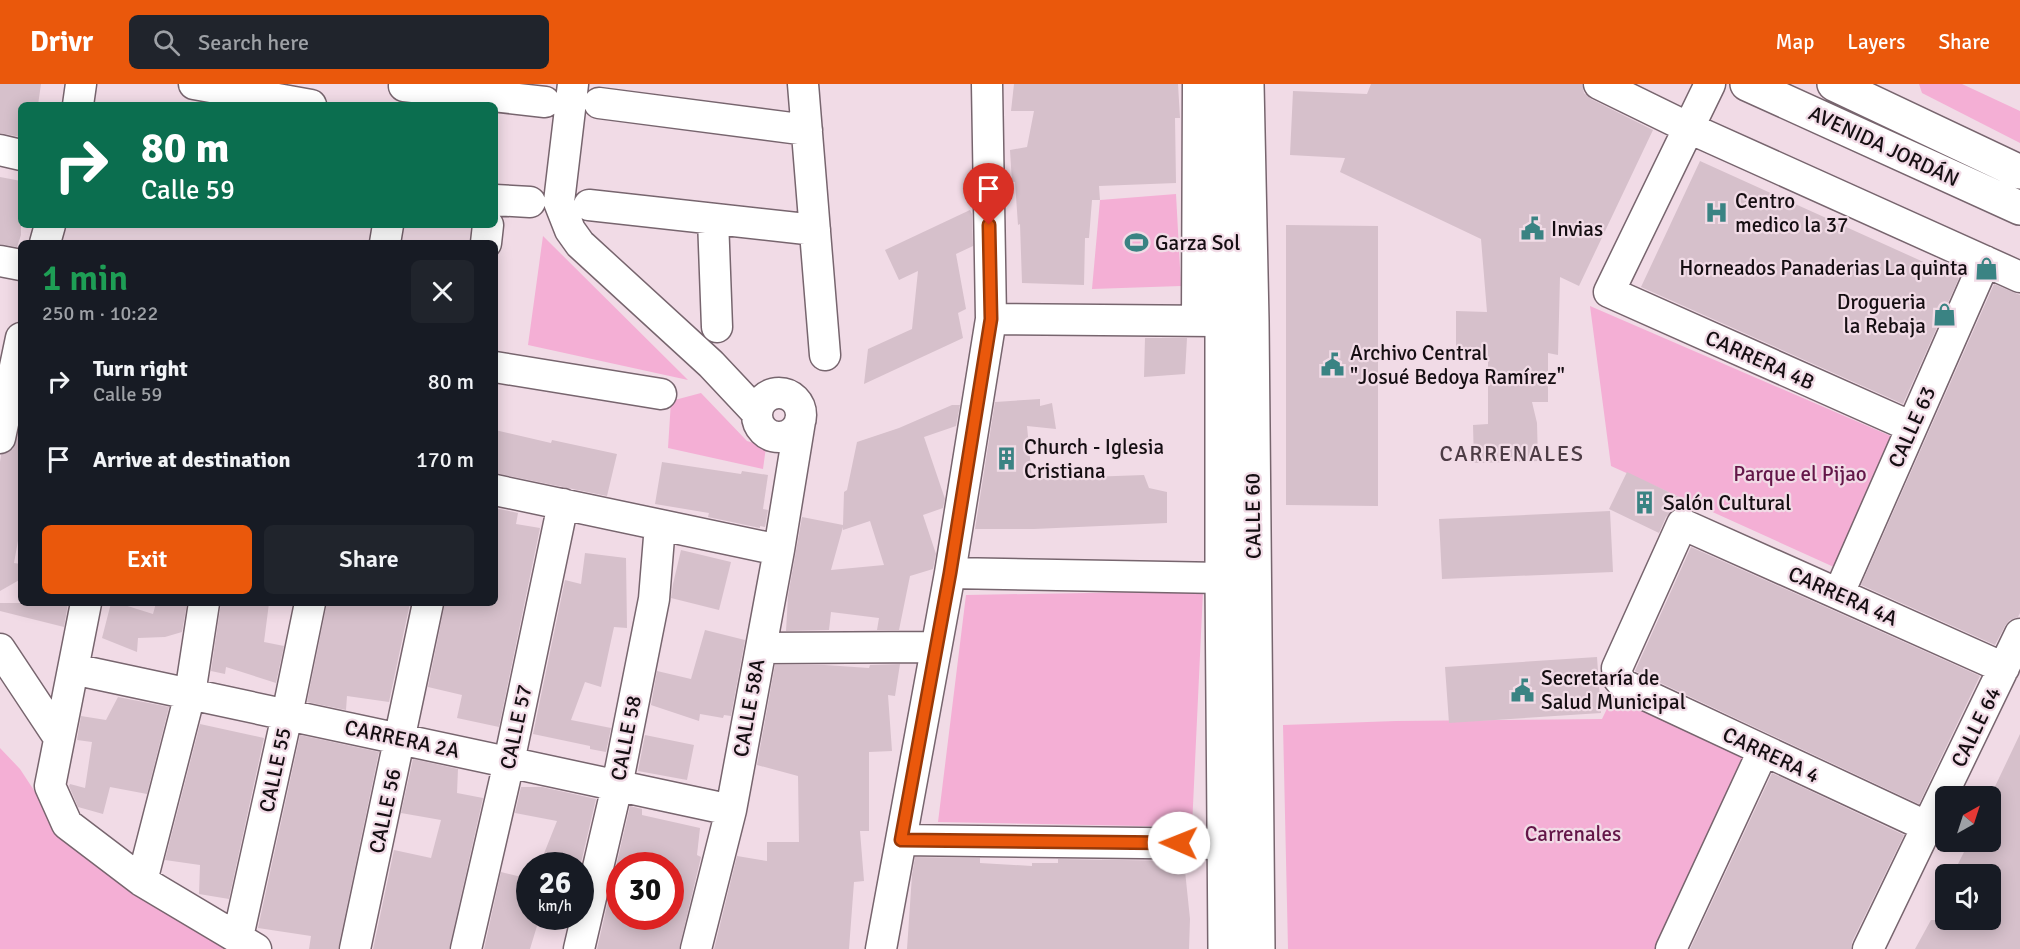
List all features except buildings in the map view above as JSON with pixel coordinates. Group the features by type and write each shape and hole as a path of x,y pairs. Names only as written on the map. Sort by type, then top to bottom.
{"main road":[{"name":"CALLE 60","path":"1222,84 1210,321 1222,578 1225,949"},
{"name":"CALLE 60","path":"1247,84 1258,949"},
{"name":"AVENIDA JORDÁN","path":"1747,84 2020,208"},
{"name":"AVENIDA JORDÁN","path":"1834,84 2020,172"}],"street":[{"path":"78,102 81,84"},
{"path":"194,84 294,102"},
{"path":"573,84 559,202 570,230 600,264 711,364 765,403"},
{"path":"803,84 825,355"},
{"path":"881,949 950,573 991,319 987,84"},
{"name":"CALLE 60","path":"1198,84 1210,321"},
{"path":"1599,84 1689,128 2020,277"},
{"path":"1689,128 1710,84"},
{"path":"404,92 545,102"},
{"path":"599,103 807,130"},
{"name":"CARRERA 4B","path":"1689,128 1609,292 1912,427"},
{"path":"0,150 18,154"},
{"path":"498,200 530,202"},
{"path":"589,205 815,230"},
{"path":"713,219 717,327"},
{"path":"0,261 18,264"},
{"name":"CALLE 63","path":"1839,594 1984,261"},
{"path":"991,319 1210,321"},
{"path":"0,438 18,352"},
{"path":"498,367 661,394"},
{"path":"788,395 795,399 799,406 789,429 770,435 762,429 758,422 765,403 788,395"},
{"name":"CALLE 58A","path":"696,949 731,810 779,550 792,465 789,429"},
{"path":"498,491 779,550"},
{"name":"CALLE 57","path":"465,949 509,762 563,504"},
{"name":"CARRERA 4A","path":"1618,678 1617,668 1682,524 2004,668"},
{"name":"CALLE 58","path":"579,949 617,786 654,599 660,525"},
{"path":"950,573 1222,578 1255,584"},
{"path":"85,606 50,786 67,824 142,881 247,943"},
{"path":"142,881 190,694 204,606"},
{"name":"CALLE 55","path":"247,943 287,715 309,606"},
{"name":"CALLE 56","path":"355,949 428,606"},
{"name":"CALLE 64","path":"1868,949 2020,634"},
{"path":"760,648 936,647"},
{"path":"0,649 59,738"},
{"name":"CARRERA 2A","path":"73,669 731,810"},
{"name":"CARRERA 4","path":"1618,678 1624,686 1928,827"},
{"path":"1671,949 1763,752"},
{"path":"901,840 1225,844"}],"green space":[{"path":"1919,84 1962,84 2020,111 2020,143 1922,93"},
{"name":"Garza Sol","path":"1176,194 1181,286 1092,289 1100,200"},
{"path":"543,236 688,380 528,345"},
{"name":"Parque el Pijao","path":"1590,306 1893,437 1836,568 1611,466"},
{"path":"701,393 747,441 766,447 763,469 668,448 671,401"},
{"path":"1203,591 1192,827 938,822 966,595"},
{"name":"Carrenales","path":"1617,688 1757,756 1664,949 1288,949 1283,725 1396,721 1602,719"},
{"path":"0,748 20,769 62,833 242,949 0,949"}],"place":[{"name":"Centro medico la 37","path":"1717,213"},
{"name":"Invias","path":"1533,229"},
{"name":"Garza Sol","path":"1137,243"},
{"name":"Horneados Panaderias La quinta","path":"1986,268"},
{"name":"Drogueria la Rebaja","path":"1944,314"},
{"name":"Archivo Central \"Josué Bedoya Ramírez\"","path":"1332,365"},
{"name":"Church - Iglesia Cristiana","path":"1006,459"},
{"name":"Salón Cultural","path":"1645,503"},
{"name":"Secretaría de Salud Municipal","path":"1523,690"}],"district":[{"name":"CARRENALES","path":"1512,453"}],"route":[{"path":"989,225 991,319 950,573 901,840 1179,843"}]}
